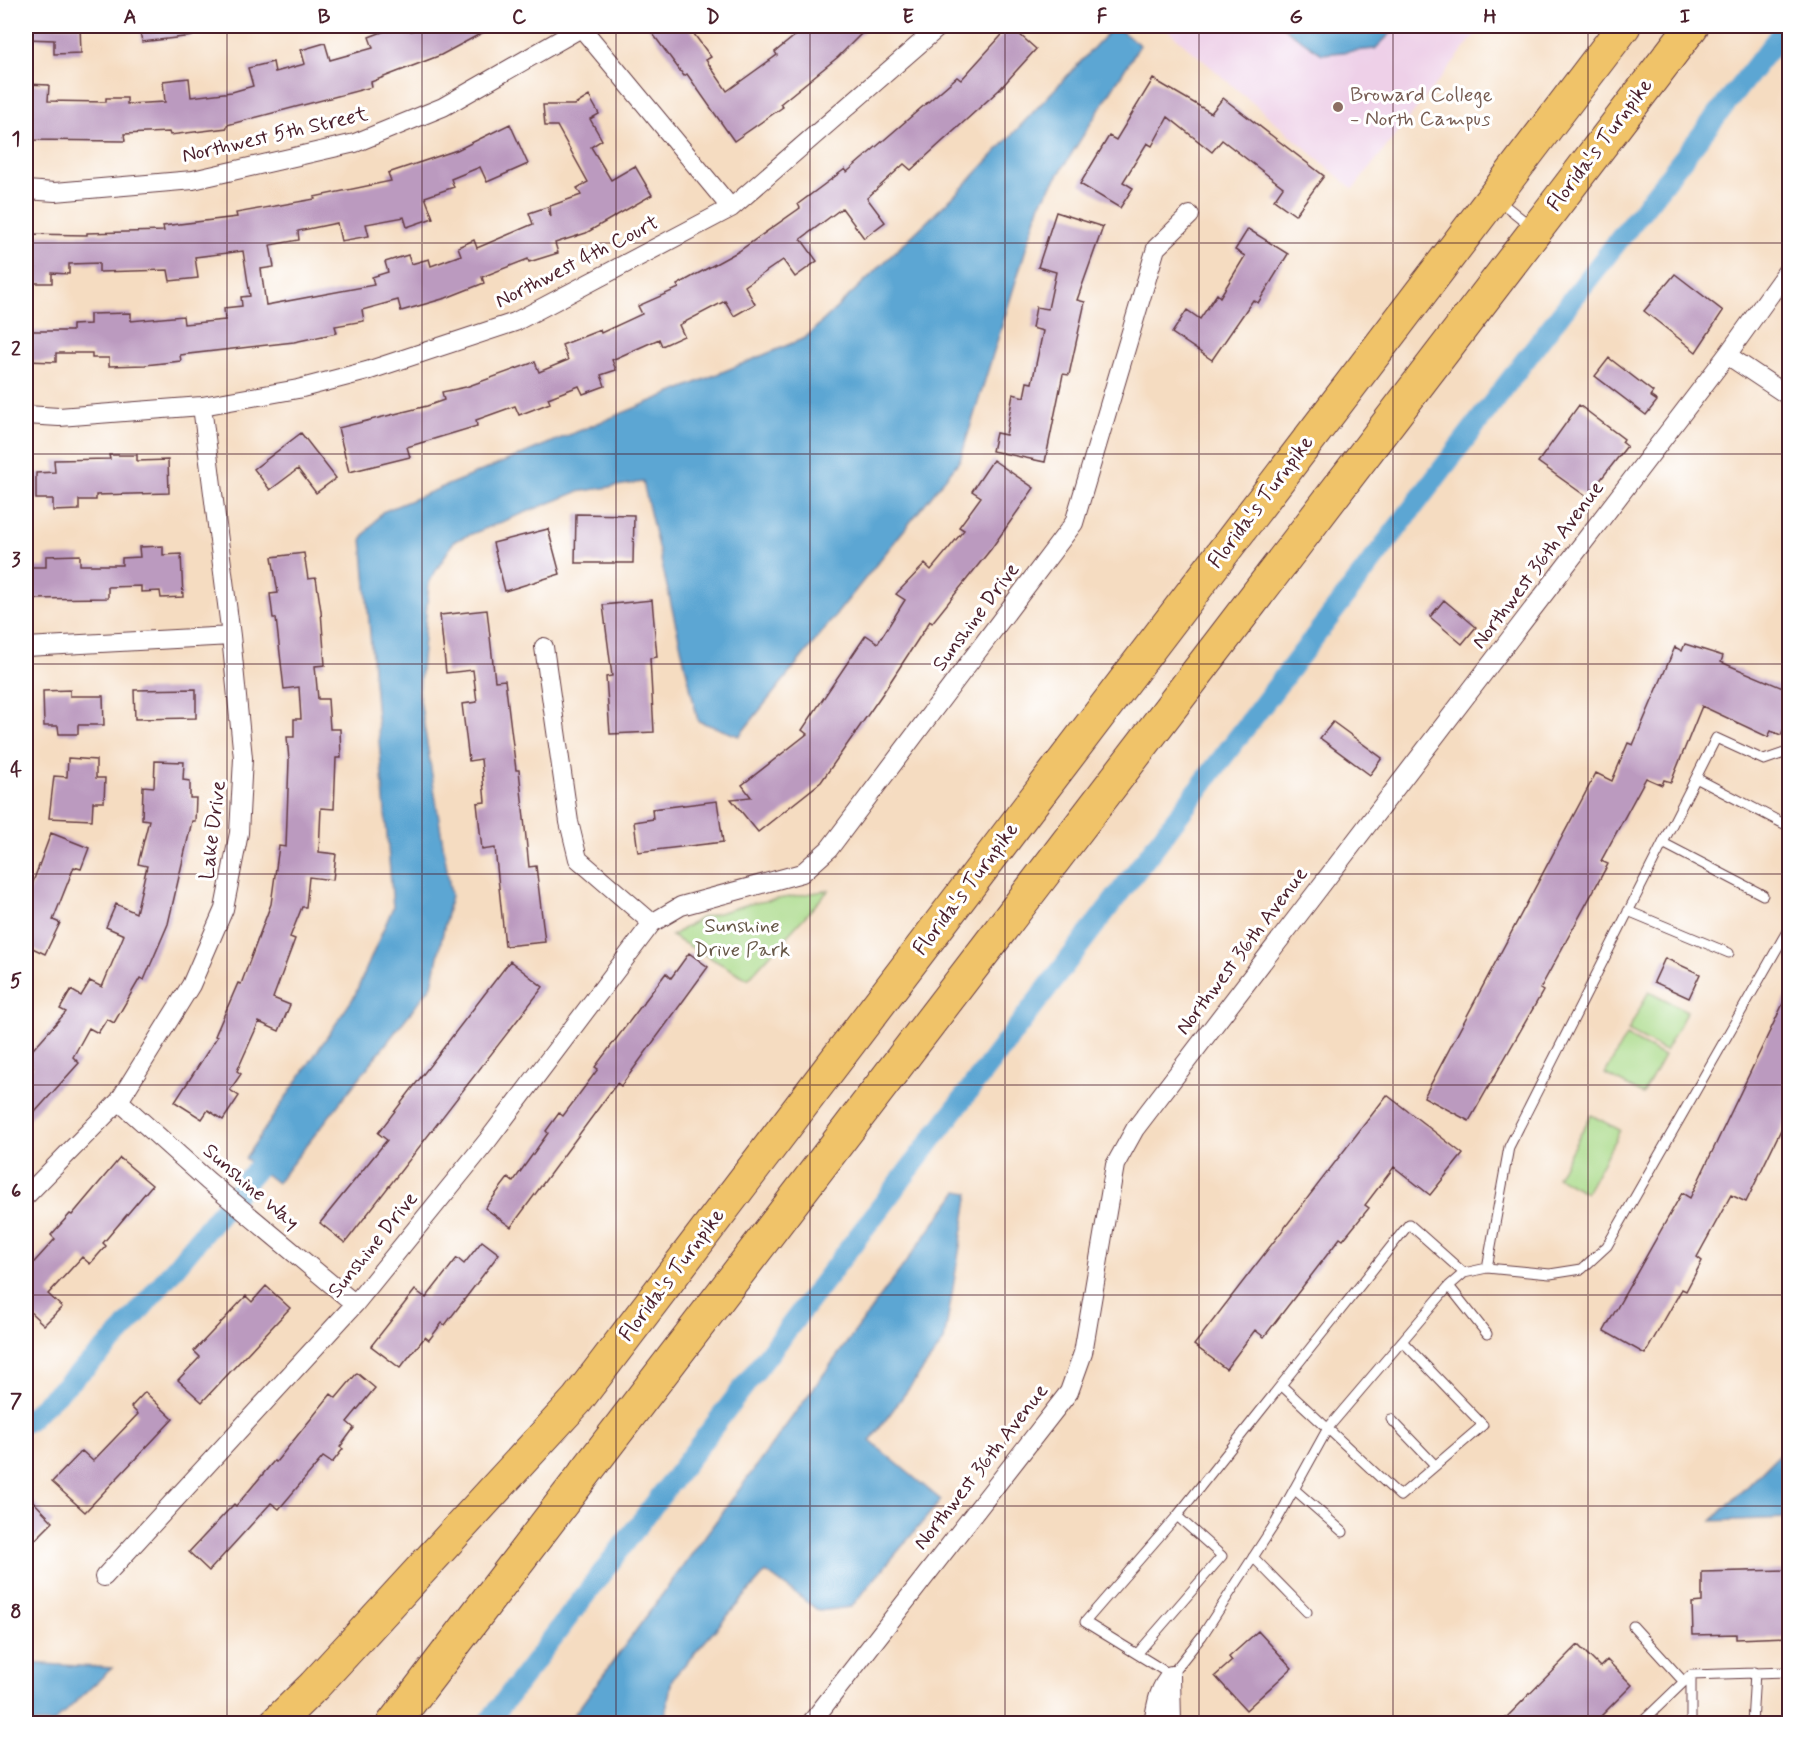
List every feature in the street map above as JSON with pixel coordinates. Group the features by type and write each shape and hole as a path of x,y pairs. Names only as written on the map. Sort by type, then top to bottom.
{"highway":[{"name":"Florida's Turnpike","path":"275,1724 314,1686 577,1400 1624,26"},
{"name":"Florida's Turnpike","path":"393,1724 1692,26"}],"street":[{"name":"Northwest 4th Court","path":"26,415 59,417 202,406 298,389 356,374 515,322 731,208 940,26"},
{"path":"581,27 731,208"},
{"name":"Northwest 5th Street","path":"26,190 56,192 194,180 355,143 444,107 581,27"},
{"name":"Sunshine Drive","path":"104,1577 355,1304 488,1140 652,923 681,906 802,873 829,849 1074,523 1156,248 1190,215"},
{"name":"Northwest 36th Avenue","path":"810,1724 1069,1392 1083,1353 1114,1165 1135,1129 1727,355 1790,267"},
{"path":"1727,355 1790,397"},
{"name":"Lake Drive","path":"26,1196 119,1101 191,985 224,909 239,833 243,758 231,636 202,406"},
{"path":"26,647 231,636"},
{"path":"544,647 568,822 578,859 652,923"},
{"name":"Sunshine Way","path":"119,1101 208,1181 355,1304"},
{"path":"1154,1724 1156,1700 1165,1681 1172,1675"},
{"path":"1172,1675 1172,1724"}],"lane":[{"path":"1494,196 1536,230"},
{"path":"1487,1268 1509,1147 1716,738 1764,760 1790,751"},
{"path":"1696,778 1790,827"},
{"path":"1663,843 1763,895"},
{"path":"1628,911 1729,953"},
{"path":"1464,1273 1409,1224 1177,1516 1085,1622 1172,1675 1202,1636 1253,1557 1328,1428 1449,1286 1464,1273 1487,1268 1550,1274 1582,1269 1607,1246 1790,926"},
{"path":"1449,1286 1487,1334"},
{"path":"1281,1385 1400,1496 1482,1425 1402,1341"},
{"path":"1390,1419 1435,1465"},
{"path":"1294,1489 1343,1532"},
{"path":"1137,1654 1222,1556 1177,1516"},
{"path":"1253,1557 1307,1612"},
{"path":"1634,1626 1687,1679 1691,1724"},
{"path":"1752,1724 1755,1672"},
{"path":"1640,1724 1687,1679 1755,1672 1790,1672"}],"shaded area":[{"name":"Broward College - North Campus","path":"1163,26 1482,26 1353,189"}],"green space":[{"name":"Sunshine Drive Park","path":"829,890 748,979 671,936 701,918 749,904"},
{"path":"1649,991 1687,1011 1665,1051 1628,1031"},
{"path":"1626,1036 1664,1056 1643,1094 1605,1074"},
{"path":"1591,1115 1620,1130 1586,1193 1557,1177"}],"water":[{"path":"1114,26 1140,45 1040,204 960,460 739,736 698,721 643,482 577,492 454,541 429,582 419,693 451,895 432,985 277,1183 245,1158 354,997 393,907 362,538 382,512 805,338 963,187"},
{"path":"1281,26 1398,26 1375,49 1322,54"},
{"path":"958,1191 969,1193 944,1341 870,1441 941,1500 851,1607 819,1611 766,1572 672,1679 664,1723 568,1723"},
{"path":"1789,1444 1789,1518 1712,1521"},
{"path":"26,1663 112,1668 53,1723 26,1723"}],"building":[{"path":"26,26 80,26 81,53 54,54 54,40 26,39"},
{"path":"139,26 192,26 192,36 142,42"},
{"path":"398,26 409,26 411,31 425,26 495,26 441,55 371,82 372,87 227,125 227,128 170,135 169,132 124,134 125,141 26,140 26,84 49,85 48,101 106,102 106,98 127,98 127,104 165,102 163,81 189,78 191,97 232,92 253,86 248,68 273,62 275,72 305,64 301,50 325,43 330,60 373,48 369,37"},
{"path":"647,26 688,26 711,57 706,60 727,91 777,55 775,52 807,26 869,26 838,57 780,104 783,107 734,141 687,74 684,76"},
{"path":"1010,26 1036,49 999,90 911,170 904,164 867,198 885,222 864,238 842,208 801,239 817,261 795,277 783,260 745,286 755,304 734,316 725,301 679,325 684,336 662,346 659,339 612,360 616,370 601,375 605,386 583,394 579,386 548,398 550,403 519,415 515,406 476,420 477,426 407,447 410,457 349,472 338,428 427,406 444,400 442,392 466,387 535,362 539,372 568,360 562,345 600,330 601,333 642,314 638,306 679,288 677,285 739,251 800,208 798,204 845,169 847,172 957,77 961,80"},
{"path":"1153,79 1211,113 1223,98 1324,176 1295,215 1274,200 1283,187 1222,140 1212,152 1168,117 1152,146 1147,143 1123,182 1133,188 1120,208 1080,184 1109,136 1116,140"},
{"path":"589,96 599,114 590,119 602,140 591,147 611,180 635,166 652,195 586,233 555,243 558,253 529,262 528,259 482,277 484,283 446,298 401,311 398,300 362,310 364,321 335,326 337,333 294,342 180,355 181,361 145,365 109,366 109,358 92,358 92,353 56,353 56,362 26,361 26,331 72,331 72,325 90,324 90,314 131,313 131,321 183,316 184,324 225,320 224,308 242,306 241,297 250,296 243,251 195,257 198,278 170,281 168,270 99,272 99,263 69,264 69,274 52,273 52,283 26,283 26,234 87,235 87,233 164,231 163,226 237,217 236,213 315,199 314,197 391,181 388,173 457,150 510,124 528,164 487,182 480,167 451,179 454,187 425,197 433,218 407,227 404,217 366,224 369,236 341,241 337,223 298,231 299,240 270,245 274,267 261,269 266,305 374,285 372,277 388,272 385,262 408,255 411,264 429,259 431,266 461,255 458,247 474,240 477,248 533,224 529,213 547,207 551,217 550,206 581,195 577,188 588,182 557,126 545,126 543,105 575,105"},
{"path":"1056,212 1103,227 1077,300 1085,302 1069,375 1063,374 1045,462 992,451 996,433 1006,435 1013,394 1024,397 1027,382 1032,383 1043,331 1032,328 1036,307 1048,309 1056,272 1038,267"},
{"path":"1248,229 1288,254 1258,303 1253,300 1212,360 1172,333 1187,310 1200,319 1217,294 1220,297 1245,256 1235,250"},
{"path":"1675,274 1723,311 1696,352 1644,311"},
{"path":"1609,358 1653,392 1650,396 1657,401 1646,415 1595,376"},
{"path":"1579,405 1624,439 1622,442 1627,446 1587,497 1538,462"},
{"path":"301,433 336,478 316,493 298,469 270,490 254,469"},
{"path":"109,455 137,455 137,461 168,460 169,493 96,495 96,500 79,500 79,510 53,511 53,499 36,499 36,473 55,472 54,460 110,459"},
{"path":"993,460 1034,488 991,549 932,623 930,621 821,782 758,832 731,799 751,797 742,785 807,734 802,730 866,635 878,643 905,600 896,594 925,564 931,570 964,530 959,527 981,497 972,491"},
{"path":"576,514 634,515 633,563 575,563"},
{"path":"548,529 560,574 505,591 493,543"},
{"path":"163,546 163,555 181,554 183,597 161,598 160,591 141,592 141,586 108,587 108,598 26,599 26,567 46,567 46,556 80,555 80,565 122,565 122,558 140,557 139,547"},
{"path":"304,553 308,579 316,578 321,611 325,665 315,666 318,699 328,699 330,729 340,729 341,758 336,758 334,809 321,808 319,852 336,854 333,880 309,877 306,907 302,907 290,937 295,939 273,998 290,1005 279,1031 259,1022 237,1071 241,1074 230,1090 239,1096 223,1120 208,1110 202,1119 175,1102 217,1037 215,1036 238,983 241,984 271,904 279,846 286,847 289,760 287,737 294,737 294,719 301,719 299,687 284,689 276,618 273,618 270,594 278,593 272,557"},
{"path":"652,600 657,657 650,658 654,732 610,734 606,677 612,676 603,605"},
{"path":"1444,600 1476,627 1462,644 1430,617"},
{"path":"487,610 495,681 505,680 516,770 519,770 529,867 536,866 545,942 505,946 495,848 482,850 477,803 485,802 481,759 469,761 462,704 477,702 473,670 446,673 440,615"},
{"path":"1685,644 1723,656 1721,662 1790,691 1790,715 1781,735 1771,731 1768,737 1702,706 1671,782 1664,780 1662,785 1646,778 1601,861 1608,864 1540,989 1543,991 1469,1121 1424,1097 1596,773 1612,781 1628,743 1633,745 1675,647 1682,651"},
{"path":"196,689 196,718 135,719 134,690"},
{"path":"70,690 70,696 103,696 104,725 78,725 78,734 59,734 58,726 44,726 43,691"},
{"path":"1333,722 1382,758 1370,775 1320,738"},
{"path":"68,758 96,760 96,778 105,778 104,802 93,802 92,820 49,818 54,776 67,777"},
{"path":"155,761 184,762 183,780 190,781 190,798 196,798 195,821 192,821 168,924 144,980 140,978 114,1023 107,1019 98,1033 89,1028 73,1057 79,1063 26,1122 26,1075 33,1067 26,1057 66,1012 60,1009 71,990 81,996 90,981 102,987 124,935 106,927 116,904 136,913 147,866 138,864 149,820 142,819 143,786 154,787"},
{"path":"717,801 723,842 638,852 634,822 653,819 652,809"},
{"path":"51,833 89,848 81,869 74,867 53,920 60,923 45,954 26,945 26,901"},
{"path":"689,953 708,967 621,1086 617,1083 511,1227 485,1208 508,1178 513,1182 548,1133 546,1131 559,1113 563,1116 598,1069 595,1067 666,973 671,978"},
{"path":"1665,958 1700,974 1689,998 1654,982"},
{"path":"510,961 543,987 345,1243 320,1223 387,1140 378,1133"},
{"path":"1790,989 1790,1111 1746,1202 1731,1195 1697,1257 1702,1261 1686,1291 1682,1289 1645,1354 1604,1331 1682,1193 1690,1198"},
{"path":"1387,1095 1463,1154 1430,1195 1394,1167 1365,1205 1369,1208 1343,1240 1340,1238 1264,1337 1255,1330 1226,1369 1194,1345"},
{"path":"120,1158 152,1185 103,1243 106,1246 90,1264 82,1257 48,1294 62,1307 44,1325 26,1308 26,1271 55,1239 51,1235 70,1214 72,1215"},
{"path":"482,1241 499,1254 445,1325 442,1323 429,1340 425,1337 400,1368 371,1346 415,1290 426,1298 457,1258 464,1264"},
{"path":"266,1286 290,1308 202,1402 178,1380 200,1357 194,1351 246,1296 252,1302"},
{"path":"357,1373 375,1388 347,1422 354,1428 340,1447 343,1449 332,1463 323,1457 279,1509 271,1503 209,1571 189,1552 234,1504 236,1506 274,1461 276,1462 331,1394 336,1398"},
{"path":"145,1392 173,1419 85,1512 52,1482 82,1451 93,1461 138,1414 131,1407"},
{"path":"26,1494 53,1522 26,1549"},
{"path":"1790,1570 1790,1637 1736,1639 1736,1634 1693,1635 1692,1603 1702,1602 1702,1572"},
{"path":"1258,1631 1292,1668 1246,1710 1215,1676 1232,1661 1229,1657"},
{"path":"1578,1645 1600,1667 1607,1660 1632,1685 1593,1724 1500,1724"}],"waterway":[{"path":"487,1724 1545,334 1787,26"},
{"path":"26,1422 117,1338 276,1145"}],"place":[{"name":"Broward College - North Campus","path":"1338,107"}]}
